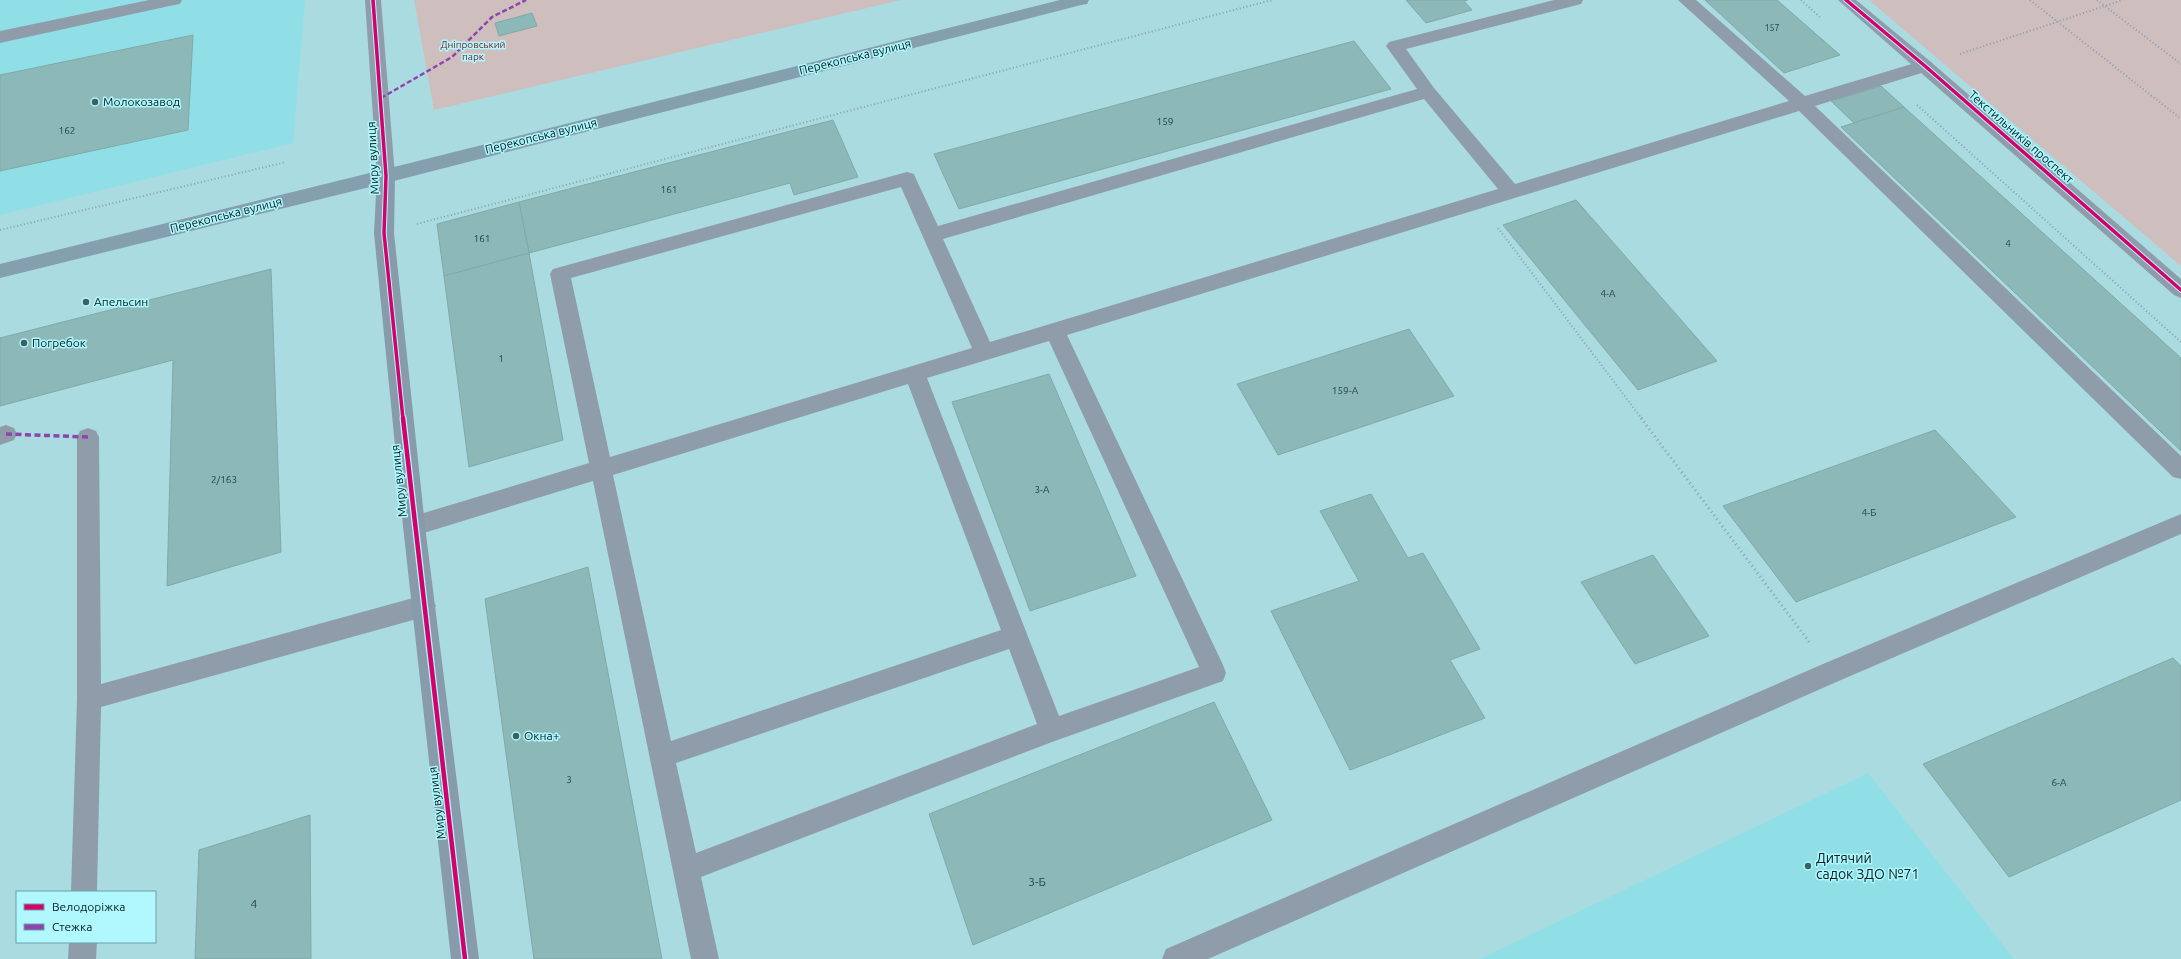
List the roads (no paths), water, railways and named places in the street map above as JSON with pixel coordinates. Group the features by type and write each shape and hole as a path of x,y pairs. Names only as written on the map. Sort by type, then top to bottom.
{"main road":[{"name":"Перекопська вулиця","path":"0,271 386,176 1081,0"}],"street":[{"path":"0,37 174,0"},
{"name":"Миру вулиця","path":"373,0 386,176 384,233 414,526 465,959"},
{"path":"1511,192 1428,92 1395,46 1575,0"},
{"path":"1686,0 1804,104 2181,470"},
{"name":"Текстильників проспект","path":"1846,0 1925,66 2181,290"},
{"path":"414,526 1925,66"},
{"path":"932,235 1428,92"},
{"path":"705,959 560,274 907,179 984,352"},
{"path":"686,870 1052,730 1214,673 1055,331"},
{"path":"914,373 1052,730"},
{"path":"84,891 88,699 88,437"},
{"path":"1176,959 1832,672 2181,524"},
{"path":"88,699 424,606"},
{"path":"662,756 1016,636"},
{"path":"82,959 83,943"}],"place":[{"name":"Молокозавод","path":"95,102"},
{"name":"Апельсин","path":"86,302"},
{"name":"Погребок","path":"24,343"},
{"name":"Окна+","path":"516,736"},
{"name":"Дитячий садок ЗДО №71","path":"1808,866"}],"park label":[{"name":"Дніпровський парк","path":"473,50"}]}
